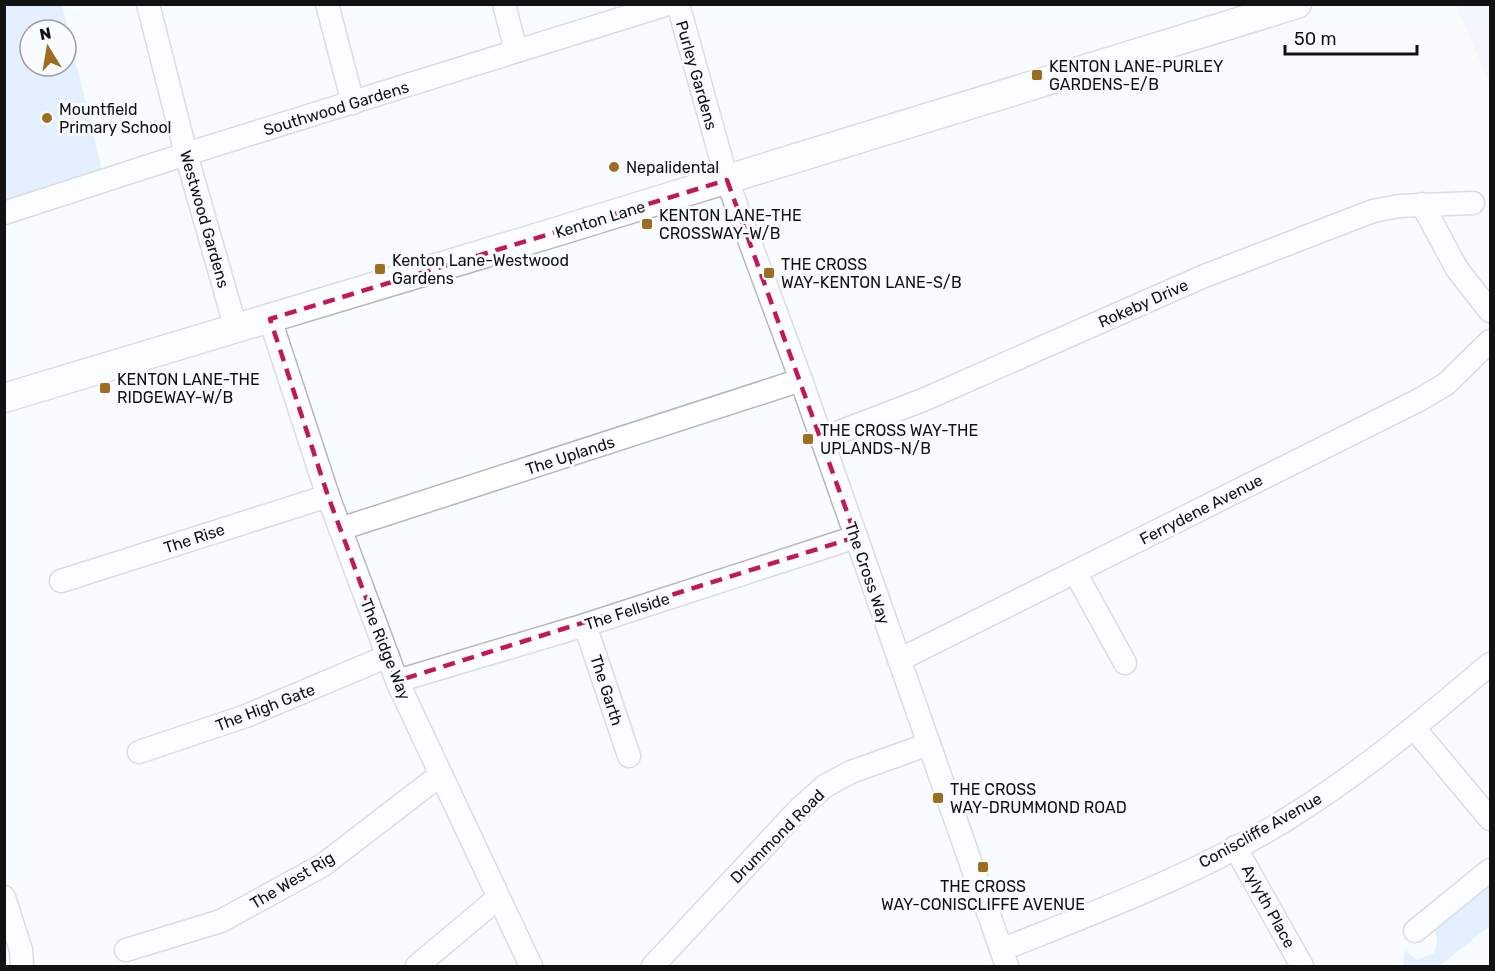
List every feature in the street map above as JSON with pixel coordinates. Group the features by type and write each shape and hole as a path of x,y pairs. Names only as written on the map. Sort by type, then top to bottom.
{"main road":[{"name":"Kenton Lane","path":"4,398 727,180 1297,4"}],"street":[{"name":"Westwood Gardens","path":"148,4 186,154 236,328"},
{"path":"327,4 352,103"},
{"path":"504,4 516,51"},
{"name":"Southwood Gardens","path":"4,213 668,4"},
{"name":"Purley Gardens","path":"678,4 727,180"},
{"name":"The Cross Way","path":"727,180 801,380 1004,958"},
{"name":"Rokeby Drive","path":"821,439 923,400 1202,276 1373,211 1422,204 1485,203"},
{"path":"1422,204 1457,269 1491,311"},
{"name":"The Ridge Way","path":"270,319 328,496 397,681 531,966"},
{"name":"Ferrydene Avenue","path":"899,660 1419,400 1446,384 1491,341"},
{"name":"The Uplands","path":"340,529 801,380"},
{"name":"The Rise","path":"61,581 328,496"},
{"name":"The Fellside","path":"397,681 585,625 856,537"},
{"path":"1075,572 1125,663"},
{"name":"The Garth","path":"585,625 629,756"},
{"name":"The High Gate","path":"140,752 246,716 388,656"},
{"name":"Coniscliffe Avenue","path":"1004,958 1236,847 1286,819 1351,777 1491,664"},
{"path":"1414,728 1491,819"},
{"name":"Drummond Road","path":"653,966 799,809 825,786 851,772 929,744"},
{"name":"The West Rig","path":"126,950 221,921 323,865 440,775"},
{"name":"Aylyth Place","path":"1236,847 1302,966"},
{"path":"1415,931 1491,870"},
{"path":"4,897 21,950 22,966"},
{"path":"417,966 498,898"}],"highlighted area":[{"path":"727,180 856,537 397,681 328,496 270,319"}],"shaded area":[{"name":"Mountfield Primary School","path":"5,5 62,5 65,18 18,18 18,78 78,78 78,71 102,170 5,201"},
{"path":"1456,5 1490,5 1490,84"},
{"path":"1490,881 1490,926 1439,966 1403,966 1405,950 1417,960 1434,953 1437,941 1434,924"}],"place":[{"name":"KENTON LANE-PURLEY GARDENS-E/B","path":"1037,75"},
{"name":"Mountfield Primary School","path":"47,118"},
{"name":"Nepalidental","path":"614,167"},
{"name":"KENTON LANE-THE CROSSWAY-W/B","path":"647,224"},
{"name":"Kenton Lane-Westwood Gardens","path":"380,269"},
{"name":"THE CROSS WAY-KENTON LANE-S/B","path":"769,273"},
{"name":"KENTON LANE-THE RIDGEWAY-W/B","path":"105,388"},
{"name":"THE CROSS WAY-THE UPLANDS-N/B","path":"808,439"},
{"name":"THE CROSS WAY-DRUMMOND ROAD","path":"938,798"},
{"name":"THE CROSS WAY-CONISCLIFFE AVENUE","path":"983,867"}]}
